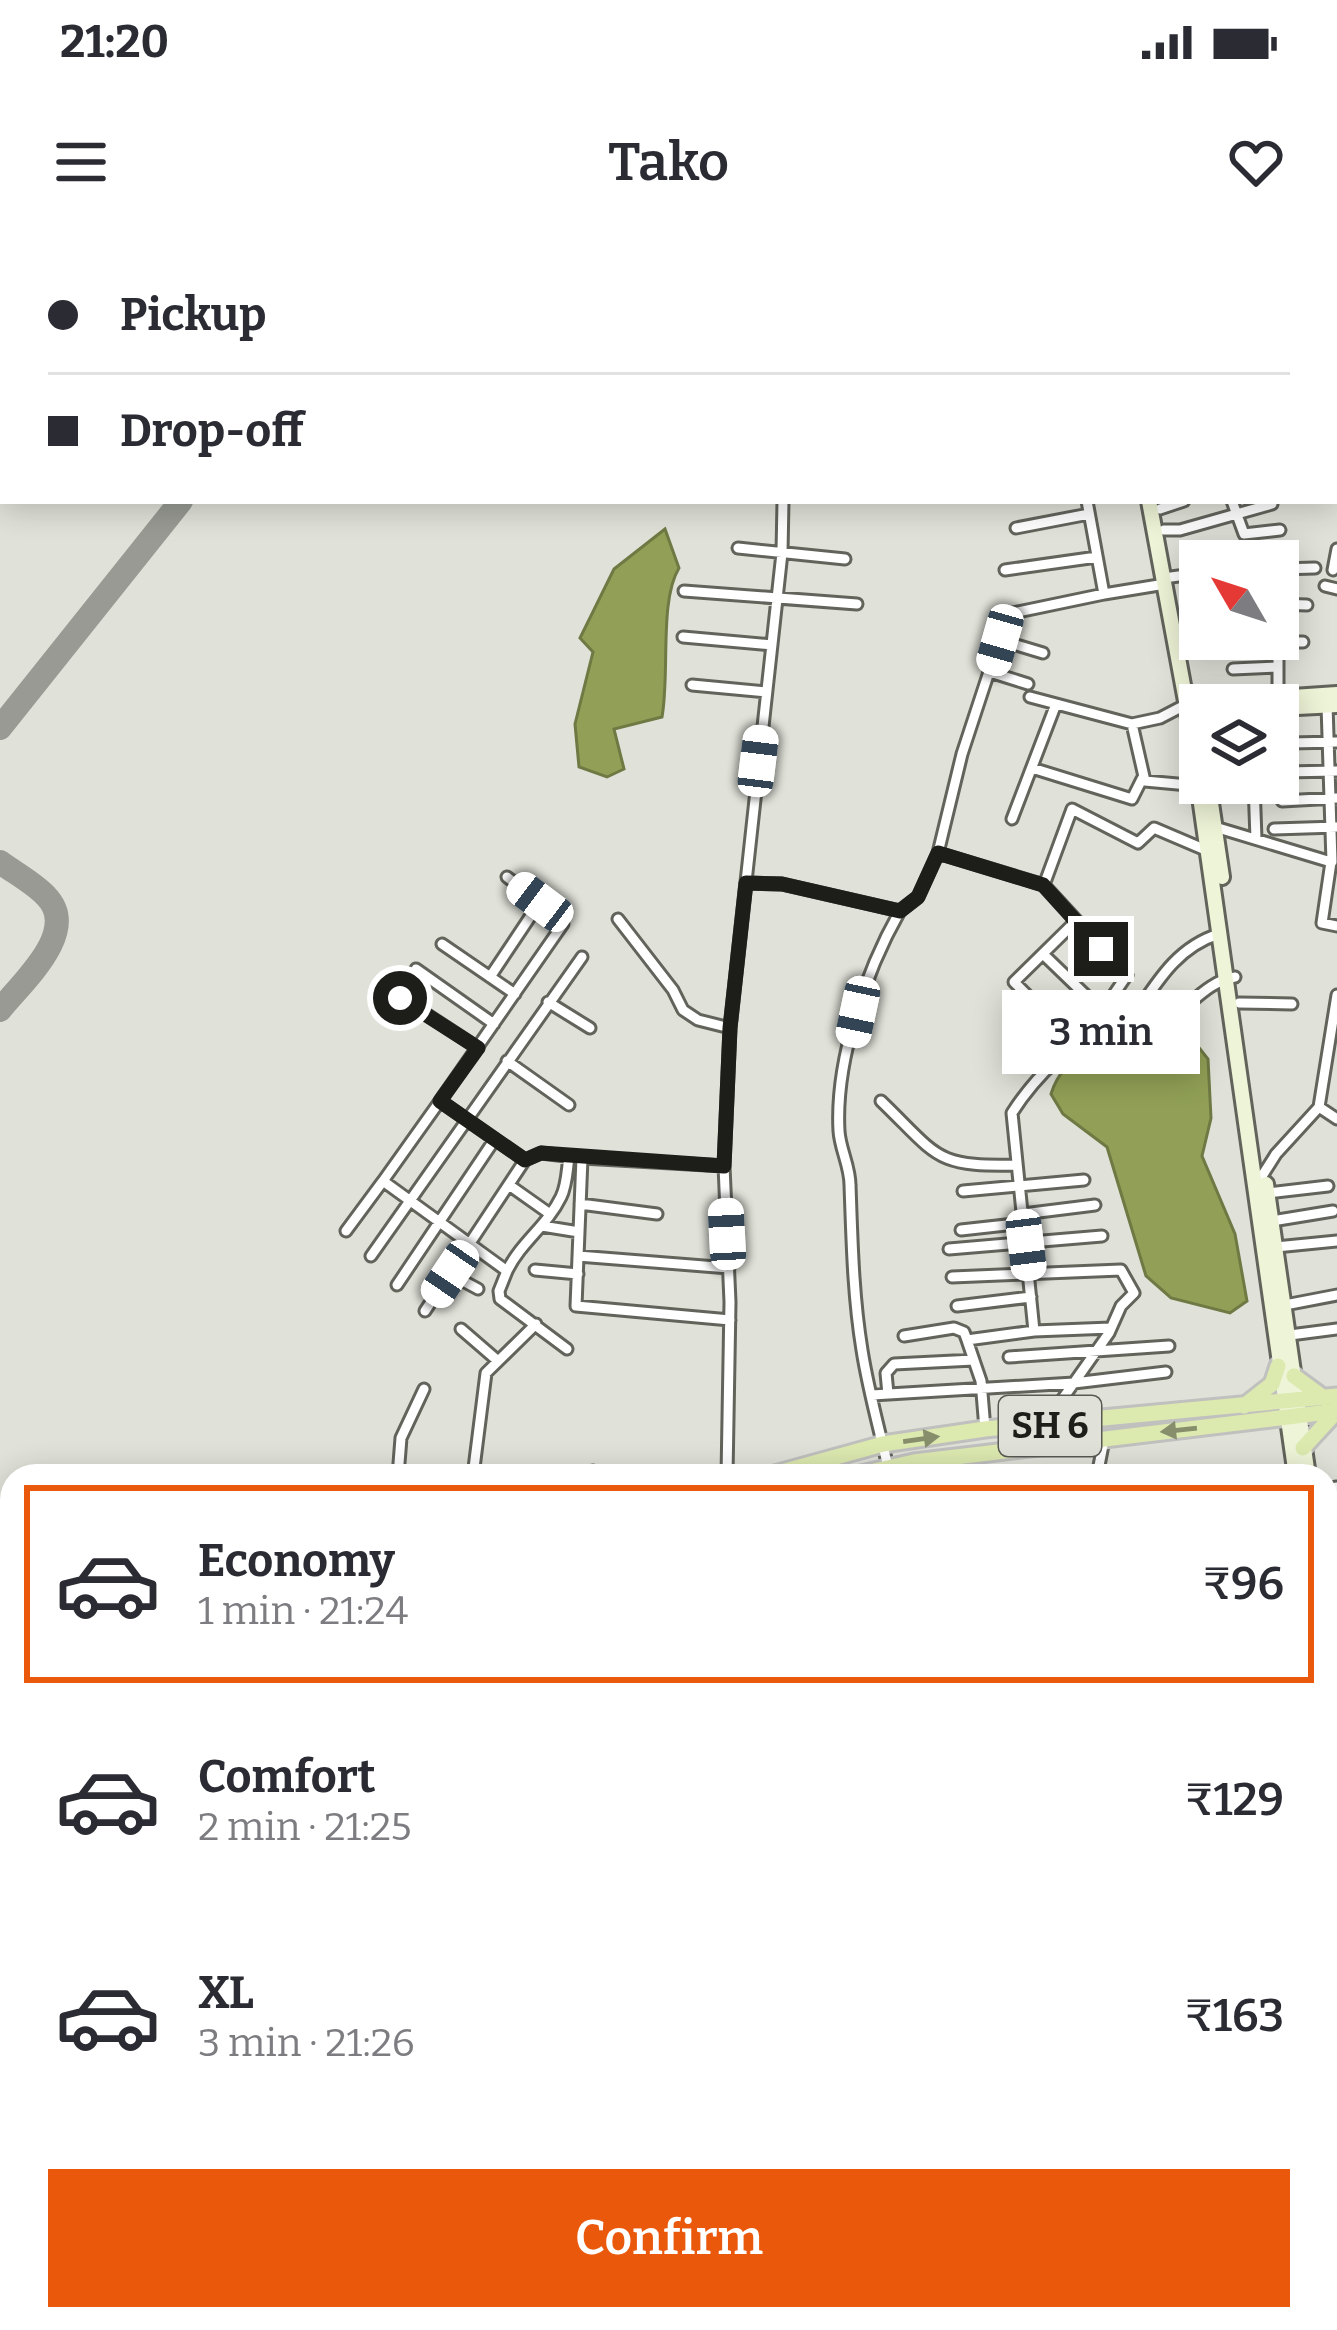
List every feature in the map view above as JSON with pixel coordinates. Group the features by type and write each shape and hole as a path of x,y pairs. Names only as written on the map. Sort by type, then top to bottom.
{"main road":[{"path":"1242,1407 1272,1384 1278,1366"},
{"path":"1294,1376 1330,1397"},
{"name":"SH 6","path":"945,1464 1292,1409 1330,1397"},
{"name":"SH 6","path":"810,1464 883,1444 985,1430 1242,1407 1336,1412"},
{"path":"1303,1448 1336,1412"}],"street":[{"path":"728,1464 730,1320 724,1166 730,1028 782,553 783,504"},
{"path":"1087,504 1104,594"},
{"path":"1156,504 1164,530 1168,580"},
{"path":"1156,504 1187,684"},
{"path":"1164,530 1180,530 1234,507 1272,504"},
{"path":"1234,507 1244,534 1280,530"},
{"path":"1016,528 1089,514"},
{"path":"738,548 845,559"},
{"path":"1333,570 1337,549"},
{"path":"1005,570 1097,557"},
{"path":"1299,568 1315,568"},
{"path":"887,1464 862,1352 850,1245 850,1178 839,1133 841,1089 876,953 900,911 918,897 938,853 962,754 1007,614 1179,578"},
{"path":"1324,586 1337,590"},
{"path":"684,591 857,604"},
{"path":"1299,605 1307,605"},
{"path":"683,637 772,645"},
{"path":"1000,640 1043,653"},
{"path":"1299,641 1303,642"},
{"path":"1279,660 1279,684"},
{"path":"1233,668 1279,668"},
{"path":"991,673 1028,684"},
{"path":"692,685 766,692"},
{"path":"1030,697 1132,724 1179,712"},
{"path":"1299,702 1334,701 1334,862 1322,923 1337,926"},
{"path":"1012,819 1056,704"},
{"path":"1032,768 1132,799 1142,779 1132,724"},
{"path":"1299,743 1332,742"},
{"path":"1299,772 1332,771"},
{"path":"1142,779 1179,784"},
{"path":"1299,801 1333,799"},
{"path":"1205,804 1208,850 1221,933 1239,1003 1263,1183 1278,1366 1306,1464"},
{"path":"1209,804 1231,977 1290,1335 1295,1464"},
{"path":"1255,804 1256,839"},
{"path":"1043,885 1072,809 1138,842 1154,828 1208,850"},
{"path":"1215,827 1334,862"},
{"path":"1274,829 1334,828"},
{"path":"938,853 1043,885 1127,975 1080,1045"},
{"path":"346,1231 565,920 507,877"},
{"path":"746,883 782,884 900,911"},
{"path":"490,976 540,902"},
{"path":"618,919 674,990 683,1010 698,1020 730,1028"},
{"path":"1059,1027 1014,982 1075,922"},
{"path":"1138,1010 1175,960 1203,939 1221,933"},
{"path":"442,944 515,994"},
{"path":"1043,954 1102,1011"},
{"path":"371,1256 582,957"},
{"path":"416,969 494,1024"},
{"path":"1034,1331 1012,1113 1030,1085 1064,1054 1117,1024 1167,1020 1195,995 1231,977"},
{"path":"1263,1183 1298,1127 1319,1107 1337,995"},
{"path":"400,998 478,1048"},
{"path":"548,1002 590,1028"},
{"path":"1239,1003 1292,1004"},
{"path":"507,1061 569,1105"},
{"path":"440,1101 525,1160"},
{"path":"881,1101 945,1161 967,1166 1017,1165"},
{"path":"1319,1107 1337,1119"},
{"path":"397,1285 494,1138"},
{"path":"425,1311 525,1160 541,1153 724,1166"},
{"path":"567,1349 498,1295 526,1237 542,1226 563,1193 569,1157"},
{"path":"582,1158 576,1306 730,1320"},
{"path":"962,1191 1084,1180"},
{"path":"383,1181 507,1271"},
{"path":"1263,1183 1328,1186"},
{"path":"509,1185 550,1214"},
{"path":"580,1204 657,1214"},
{"path":"961,1230 1095,1205"},
{"path":"1272,1221 1333,1211"},
{"path":"542,1226 579,1232"},
{"path":"949,1249 1102,1236"},
{"path":"1276,1247 1337,1241"},
{"path":"578,1256 729,1268"},
{"path":"535,1270 578,1274"},
{"path":"952,1277 1120,1270 1135,1293 1121,1306 1060,1404 1056,1426"},
{"path":"450,1274 478,1289"},
{"path":"1286,1305 1337,1294"},
{"path":"957,1306 1031,1297"},
{"path":"474,1464 484,1380 536,1324"},
{"path":"904,1336 954,1328 964,1332 981,1390 985,1430"},
{"path":"967,1340 1111,1328"},
{"path":"461,1329 498,1361"},
{"path":"1290,1335 1337,1329"},
{"path":"1009,1357 1168,1346"},
{"path":"888,1394 886,1373 894,1364 974,1360"},
{"path":"872,1395 1074,1384 1166,1372"},
{"path":"399,1464 401,1438 424,1388"},
{"path":"1099,1464 1105,1437"}],"shaded area":[{"path":"665,529 679,568 669,599 662,717 614,729 624,769 607,777 579,767 575,724 593,652 580,638 614,569"},
{"path":"1155,1027 1193,1040 1208,1059 1211,1118 1202,1156 1235,1234 1247,1301 1230,1313 1171,1298 1146,1276 1107,1147 1063,1114 1051,1094 1067,1066 1092,1047"}],"taxiway":[{"path":"0,728 179,504"},
{"path":"0,862 46,896 57,925 44,956 0,1010"}],"route":[{"path":"400,998 478,1048 440,1101 525,1160 541,1153 724,1166 730,1028 746,883 782,884 900,911 918,897 938,853 1043,885 1101,949"}]}
